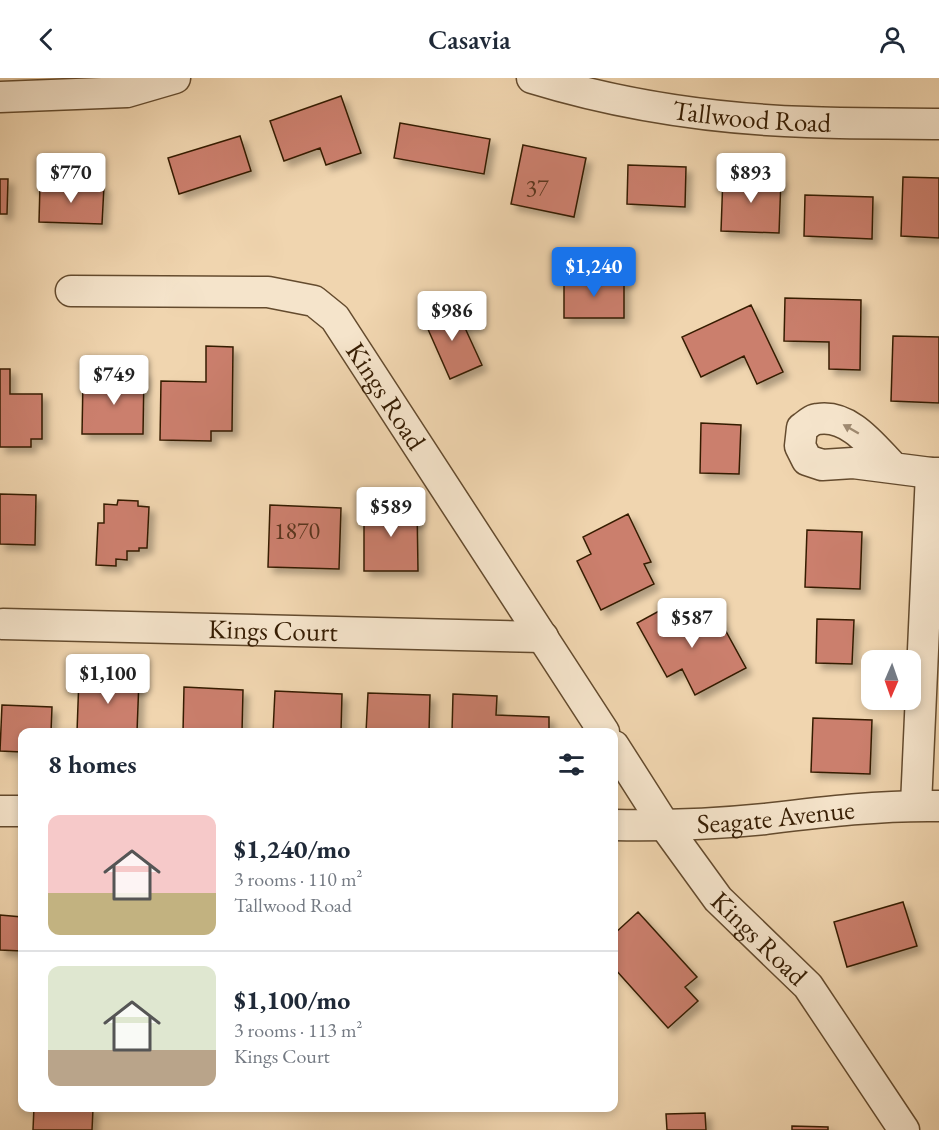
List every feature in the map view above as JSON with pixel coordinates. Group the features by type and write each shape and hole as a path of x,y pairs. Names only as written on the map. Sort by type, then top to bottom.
{"street":[{"path":"0,97 128,92 175,78"},
{"name":"Tallwood Road","path":"532,78 578,92 662,107 732,116 805,122 939,124"},
{"name":"Kings Road","path":"72,291 268,291 314,301 335,318 601,728"},
{"path":"894,468 935,473 928,805"},
{"name":"Kings Court","path":"3,624 543,637"},
{"name":"Kings Road","path":"618,752 665,826 718,899 808,986 904,1130"},
{"name":"Seagate Avenue","path":"618,825 665,826 763,819 859,807 928,805"},
{"path":"0,811 18,811"}],"building":[{"path":"341,96 361,153 326,165 320,148 284,161 270,121"},
{"path":"400,123 490,139 484,174 394,158"},
{"path":"240,136 251,171 179,194 168,158"},
{"path":"523,145 586,158 574,217 511,204"},
{"path":"628,165 686,167 685,207 627,204"},
{"path":"723,176 781,178 779,233 721,231"},
{"path":"903,177 939,178 939,238 901,236"},
{"path":"0,179 8,179 7,214 0,214"},
{"path":"40,184 104,186 102,224 39,222"},
{"path":"805,195 873,197 872,239 804,236"},
{"path":"564,279 624,279 624,318 564,318"},
{"path":"785,298 861,300 860,370 829,369 829,342 784,341"},
{"path":"454,304 482,365 450,379 423,318"},
{"path":"751,305 783,372 757,384 744,356 701,377 682,337"},
{"path":"893,336 939,337 939,403 891,401"},
{"path":"206,346 233,347 232,431 211,431 211,441 160,440 161,381 206,382"},
{"path":"0,369 10,369 10,394 42,394 42,439 31,439 31,447 0,447"},
{"path":"118,372 144,372 143,434 82,434 83,379 109,379 109,395 118,395"},
{"path":"701,423 741,425 739,474 700,473"},
{"path":"0,494 36,495 35,545 0,544"},
{"path":"118,500 138,501 138,506 149,507 147,548 127,551 127,560 116,559 116,566 96,565 98,523 104,523 104,504 117,505"},
{"path":"270,505 341,508 339,569 268,567"},
{"path":"364,505 417,505 418,571 364,571"},
{"path":"628,514 651,562 644,564 654,584 601,610 577,561 591,554 583,537"},
{"path":"807,530 862,532 860,589 805,587"},
{"path":"670,605 685,632 717,615 746,668 695,695 682,669 667,677 637,623"},
{"path":"817,619 854,620 852,664 816,663"},
{"path":"79,677 139,679 137,728 77,728"},
{"path":"184,687 243,690 242,728 183,728"},
{"path":"275,691 342,694 341,728 273,728"},
{"path":"368,693 430,695 429,728 366,728"},
{"path":"453,694 497,696 496,715 549,717 549,728 452,728"},
{"path":"2,705 52,707 51,728 18,728 18,752 0,751"},
{"path":"813,718 872,720 870,774 811,772"},
{"path":"903,902 917,946 847,967 834,922"},
{"path":"638,912 697,977 685,987 698,1001 668,1028 618,972 618,930"},
{"path":"0,915 18,917 18,951 0,950"},
{"path":"34,1112 93,1112 92,1130 33,1130"},
{"path":"705,1113 706,1130 667,1130 666,1114"},
{"path":"792,1126 828,1127 828,1130 792,1130"}]}
